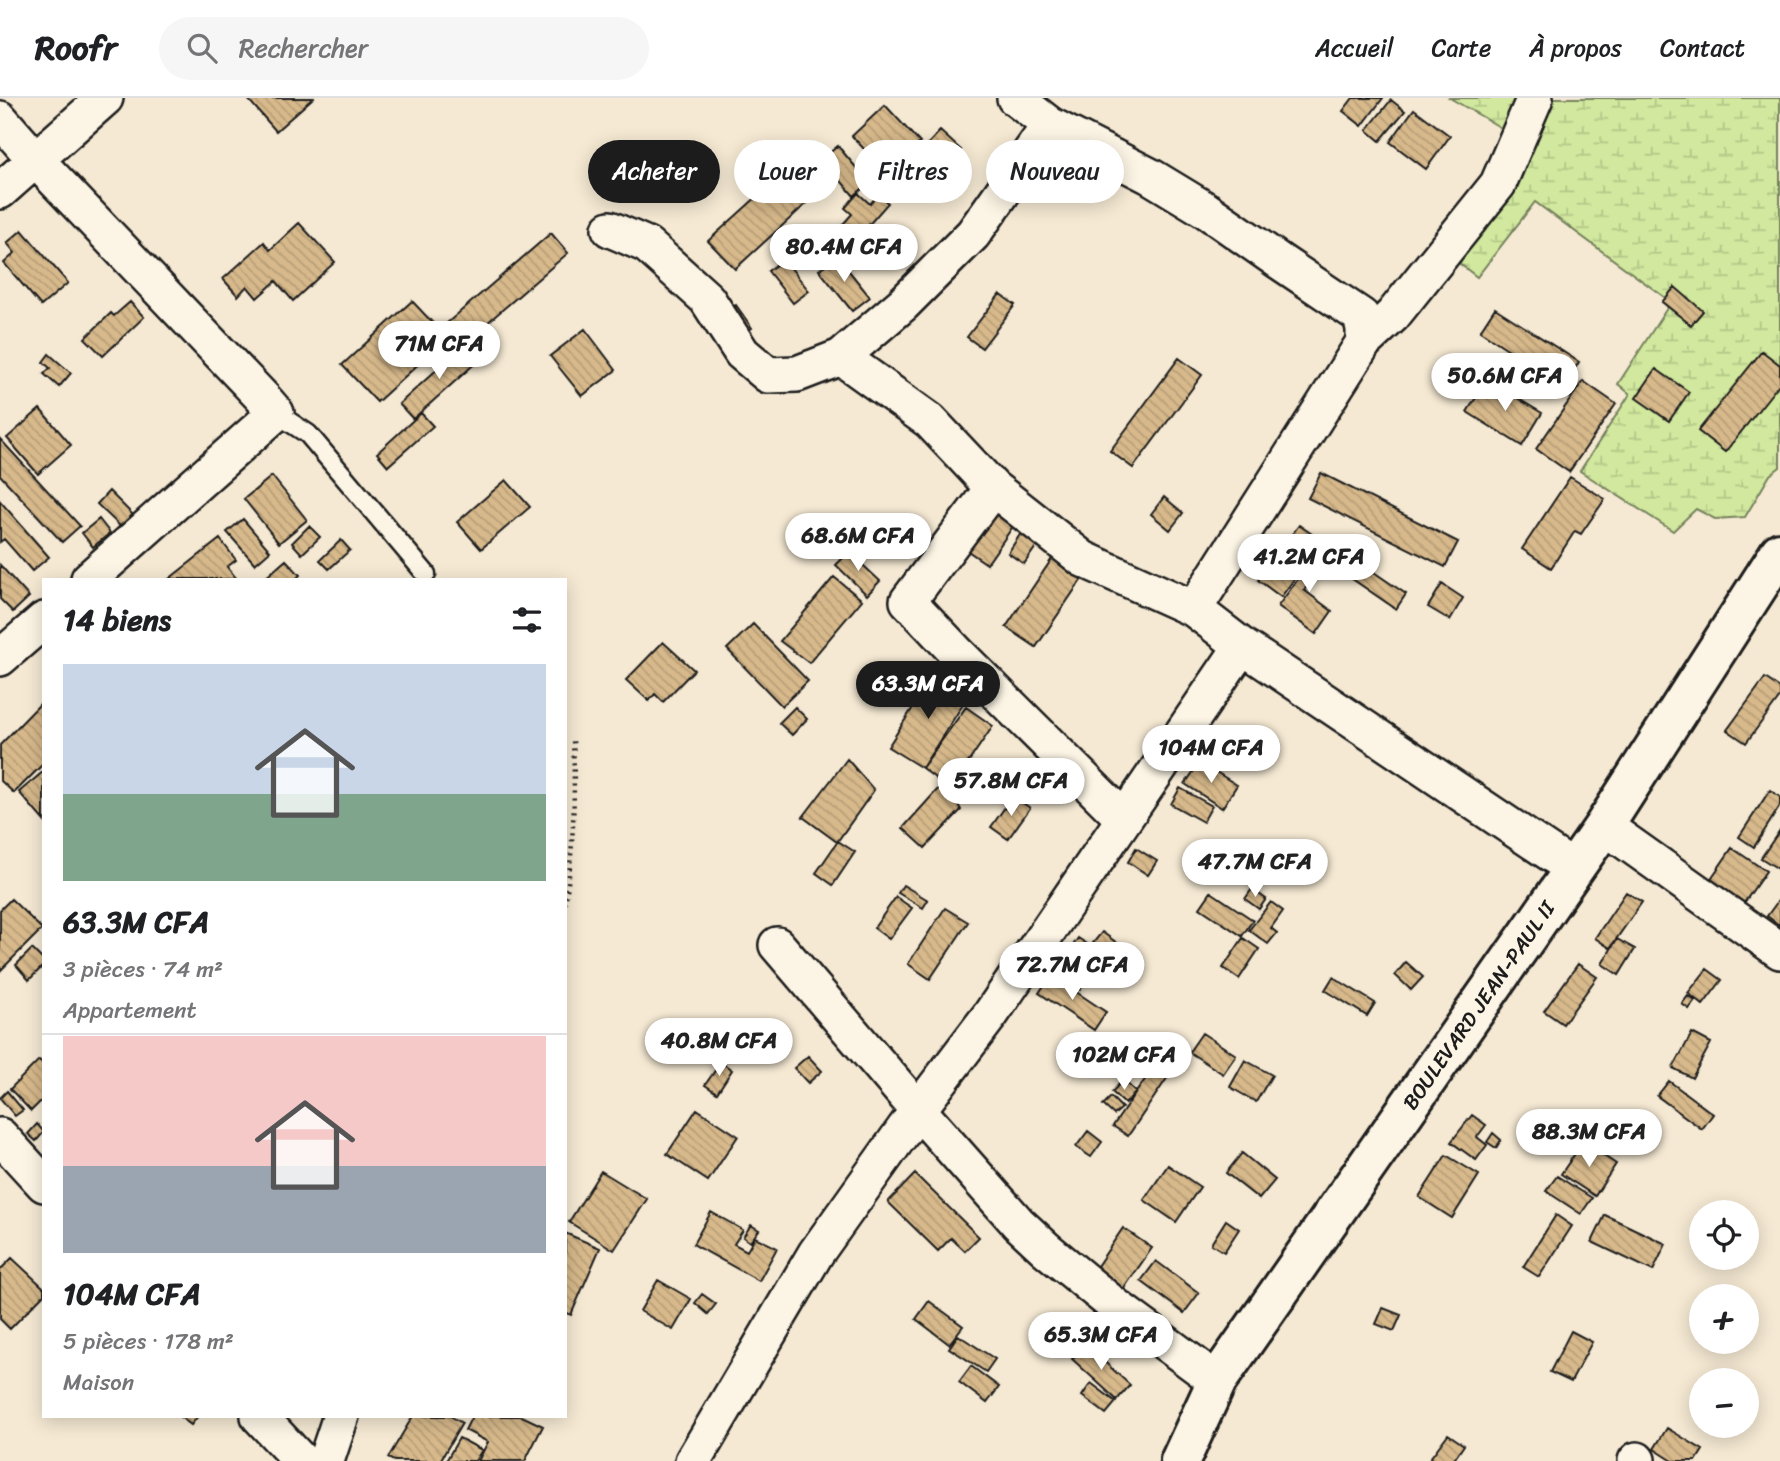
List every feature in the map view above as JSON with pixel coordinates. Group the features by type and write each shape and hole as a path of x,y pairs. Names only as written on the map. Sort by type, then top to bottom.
{"main road":[{"name":"BOULEVARD JEAN-PAUL II","path":"1180,1461 1217,1381 1604,826 1780,552"}],"street":[{"path":"0,191 105,98"},
{"path":"1015,98 1050,125 1150,176 1206,210 1361,316 1364,342"},
{"path":"1194,609 1364,342 1392,315 1498,184 1535,98"},
{"path":"0,119 276,414 90,578"},
{"path":"610,229 647,245 707,299 742,353 768,375 797,374 841,357 903,304 973,234 1050,125"},
{"path":"841,357 930,421 993,488 1083,559 1194,609 1242,646 1574,869"},
{"path":"993,488 908,601 1124,819"},
{"path":"0,658 40,631"},
{"path":"693,1461 816,1253 990,1014 1242,646"},
{"path":"1604,826 1780,951"},
{"path":"777,945 1010,1214 1046,1249 1114,1305 1217,1381"},
{"path":"0,1136 42,1182"},
{"path":"260,1418 301,1461"},
{"path":"326,1461 340,1418"}],"lane":[{"path":"276,414 309,434 426,574"}],"path":[{"path":"567,892 573,815 573,738"}],"green space":[{"path":"1450,98 1780,98 1780,467 1770,475 1745,517 1715,519 1696,509 1673,531 1580,471 1630,394 1618,384 1671,302 1535,202 1477,277 1438,247 1510,133"}],"building":[{"path":"247,98 313,98 276,131"},
{"path":"1353,98 1383,98 1362,126 1343,111"},
{"path":"1391,100 1405,111 1380,141 1367,130"},
{"path":"885,105 917,140 856,140 852,136"},
{"path":"1414,109 1450,136 1426,169 1390,142"},
{"path":"940,131 950,140 932,140"},
{"path":"840,148 854,165 854,196 840,180"},
{"path":"854,198 854,203 888,203 851,245 836,232 852,214 845,208"},
{"path":"750,203 807,203 735,269 708,241"},
{"path":"299,223 335,262 293,301 276,281 257,298 247,286 238,296 223,279 264,242 270,250"},
{"path":"22,230 68,283 41,306 4,263 15,253 7,243"},
{"path":"551,233 568,253 464,343 447,323"},
{"path":"837,256 870,297 852,311 819,270"},
{"path":"784,259 809,291 793,303 768,271"},
{"path":"1675,287 1703,311 1691,325 1662,302"},
{"path":"1000,294 1015,305 982,348 967,337"},
{"path":"412,301 447,338 377,402 342,365"},
{"path":"130,302 144,317 103,356 85,338 111,313 114,316"},
{"path":"736,305 752,328 736,339 720,315"},
{"path":"1495,308 1579,362 1564,386 1480,331"},
{"path":"585,329 616,370 582,396 550,356"},
{"path":"465,344 480,359 413,419 399,404"},
{"path":"1762,351 1780,365 1780,383 1725,452 1698,431"},
{"path":"49,354 71,373 59,387 44,374 50,368 43,362"},
{"path":"1179,358 1202,375 1133,468 1110,451"},
{"path":"1656,369 1689,392 1669,421 1636,398"},
{"path":"1487,380 1542,413 1522,446 1467,412"},
{"path":"1583,381 1616,404 1569,472 1536,449"},
{"path":"40,409 71,445 38,474 7,438"},
{"path":"421,413 433,426 388,466 377,453"},
{"path":"0,439 80,526 62,542 0,475"},
{"path":"1321,473 1458,542 1445,567 1308,498"},
{"path":"272,476 307,520 279,543 244,499"},
{"path":"1570,477 1605,499 1581,534 1575,531 1551,568 1522,549"},
{"path":"506,480 530,507 481,549 457,522"},
{"path":"109,491 133,515 121,527 97,504"},
{"path":"1164,497 1183,513 1170,530 1151,514"},
{"path":"0,501 49,557 32,571 4,539 0,542"},
{"path":"993,502 1018,519 987,564 962,547"},
{"path":"99,519 110,533 93,547 82,533"},
{"path":"243,519 270,551 255,564 227,532"},
{"path":"1299,525 1322,541 1281,597 1258,580"},
{"path":"309,526 320,537 302,554 292,543"},
{"path":"1025,527 1042,538 1024,564 1008,553"},
{"path":"220,539 236,560 227,567 236,578 170,578"},
{"path":"1328,539 1337,546 1304,590 1332,611 1316,634 1278,606"},
{"path":"341,540 350,550 329,569 320,560"},
{"path":"1058,550 1088,570 1036,647 1006,627"},
{"path":"849,552 880,581 867,595 836,565"},
{"path":"286,560 300,575 297,578 265,578"},
{"path":"1359,562 1406,594 1396,609 1348,576"},
{"path":"0,565 29,597 13,612 0,599"},
{"path":"834,577 862,600 809,663 780,641"},
{"path":"1442,584 1463,598 1450,620 1428,607"},
{"path":"753,624 808,681 782,706 727,649"},
{"path":"663,642 694,670 663,702 655,694 649,701 626,680"},
{"path":"934,674 969,695 922,768 888,747"},
{"path":"1765,678 1780,688 1780,697 1746,743 1727,730"},
{"path":"42,704 42,765 14,793 0,780 0,745"},
{"path":"795,707 807,719 792,735 779,723"},
{"path":"966,707 993,726 950,789 922,768"},
{"path":"847,759 874,790 837,842 803,817"},
{"path":"1200,762 1237,785 1222,808 1185,784"},
{"path":"42,773 42,819 19,792"},
{"path":"1180,788 1212,806 1203,822 1171,804"},
{"path":"938,789 950,789 961,810 925,848 903,828"},
{"path":"1770,790 1780,797 1780,806 1754,847 1739,837"},
{"path":"1013,796 1030,808 1008,839 991,827"},
{"path":"1780,830 1780,870 1761,858"},
{"path":"838,841 855,852 833,885 816,873"},
{"path":"1136,848 1157,861 1148,875 1128,862"},
{"path":"1732,848 1766,871 1744,903 1710,880"},
{"path":"903,885 928,900 923,908 898,893"},
{"path":"1252,889 1266,899 1259,909 1245,899"},
{"path":"1211,892 1253,920 1242,936 1200,908"},
{"path":"1626,892 1642,902 1610,948 1595,938"},
{"path":"896,897 912,908 889,939 874,928"},
{"path":"1780,898 1780,923 1779,925 1767,916"},
{"path":"11,899 42,929 0,971 0,910"},
{"path":"1271,902 1283,911 1271,928 1277,933 1268,944 1249,930"},
{"path":"945,908 968,922 930,979 908,964"},
{"path":"1102,932 1117,943 1107,954 1093,943"},
{"path":"1078,938 1104,955 1080,990 1054,973"},
{"path":"1243,938 1259,949 1239,979 1223,968"},
{"path":"1617,939 1635,949 1619,975 1602,964"},
{"path":"32,949 42,959 42,967 29,980 16,965"},
{"path":"1406,962 1423,977 1411,990 1395,975"},
{"path":"1578,964 1597,977 1563,1024 1544,1011"},
{"path":"1707,969 1722,980 1703,1005 1688,993"},
{"path":"1051,975 1106,1012 1094,1030 1039,993"},
{"path":"1333,977 1375,1003 1367,1016 1325,990"},
{"path":"1688,996 1695,1001 1689,1009 1682,1004"},
{"path":"1202,1033 1236,1055 1223,1074 1189,1052"},
{"path":"1692,1033 1711,1043 1692,1078 1673,1068"},
{"path":"1166,1049 1180,1059 1128,1136 1113,1126"},
{"path":"808,1056 822,1071 808,1083 794,1068"},
{"path":"39,1060 42,1062 42,1100 31,1111 10,1089"},
{"path":"1245,1060 1272,1075 1256,1102 1230,1087"},
{"path":"721,1062 732,1070 717,1093 705,1085"},
{"path":"1123,1080 1136,1092 1125,1104 1112,1092"},
{"path":"1669,1081 1713,1114 1702,1129 1657,1096"},
{"path":"7,1091 23,1110 15,1116 0,1098"},
{"path":"1111,1097 1122,1108 1114,1115 1103,1105"},
{"path":"697,1109 738,1136 708,1181 667,1154"},
{"path":"1472,1115 1486,1125 1477,1137 1487,1145 1476,1160 1451,1142"},
{"path":"37,1124 42,1130 42,1134 36,1141 28,1134"},
{"path":"1088,1131 1102,1142 1091,1157 1076,1147"},
{"path":"1493,1133 1501,1140 1496,1148 1487,1142"},
{"path":"1583,1142 1616,1164 1595,1196 1561,1174"},
{"path":"1242,1153 1275,1180 1259,1199 1226,1173"},
{"path":"1446,1155 1479,1175 1452,1218 1419,1197"},
{"path":"1168,1165 1200,1187 1176,1222 1144,1200"},
{"path":"601,1171 647,1199 614,1250 569,1222"},
{"path":"915,1174 979,1237 965,1251 951,1238 938,1251 888,1202"},
{"path":"1557,1176 1592,1198 1581,1214 1546,1191"},
{"path":"711,1212 743,1230 734,1244 747,1251 755,1237 777,1248 759,1281 693,1244"},
{"path":"1556,1215 1572,1226 1539,1277 1523,1267"},
{"path":"1605,1215 1666,1244 1653,1271 1592,1242"},
{"path":"1226,1220 1239,1229 1224,1252 1211,1244"},
{"path":"751,1225 759,1230 750,1242 743,1237"},
{"path":"1123,1228 1152,1248 1120,1294 1091,1275"},
{"path":"567,1234 600,1248 571,1315 567,1313"},
{"path":"12,1258 42,1286 42,1296 10,1329 0,1319 0,1270"},
{"path":"1156,1261 1199,1293 1184,1313 1141,1281"},
{"path":"658,1280 691,1299 673,1330 640,1311"},
{"path":"702,1294 716,1304 708,1314 695,1303"},
{"path":"929,1301 963,1326 949,1344 916,1319"},
{"path":"1383,1308 1401,1315 1394,1331 1376,1324"},
{"path":"1571,1331 1592,1342 1571,1382 1550,1372"},
{"path":"958,1335 995,1359 986,1372 949,1348"},
{"path":"1085,1344 1130,1385 1117,1400 1072,1359"},
{"path":"971,1366 999,1387 987,1403 959,1382"},
{"path":"1091,1383 1116,1402 1106,1414 1082,1396"},
{"path":"182,1418 196,1418 191,1425"},
{"path":"412,1418 453,1418 462,1423 440,1461 394,1461 388,1458"},
{"path":"471,1418 526,1418 543,1426 525,1461 478,1461 488,1442 465,1430"},
{"path":"1667,1428 1703,1450 1696,1461 1673,1461 1654,1449"},
{"path":"1448,1434 1464,1445 1453,1461 1428,1461"},
{"path":"459,1438 482,1450 475,1461 446,1461"}]}
